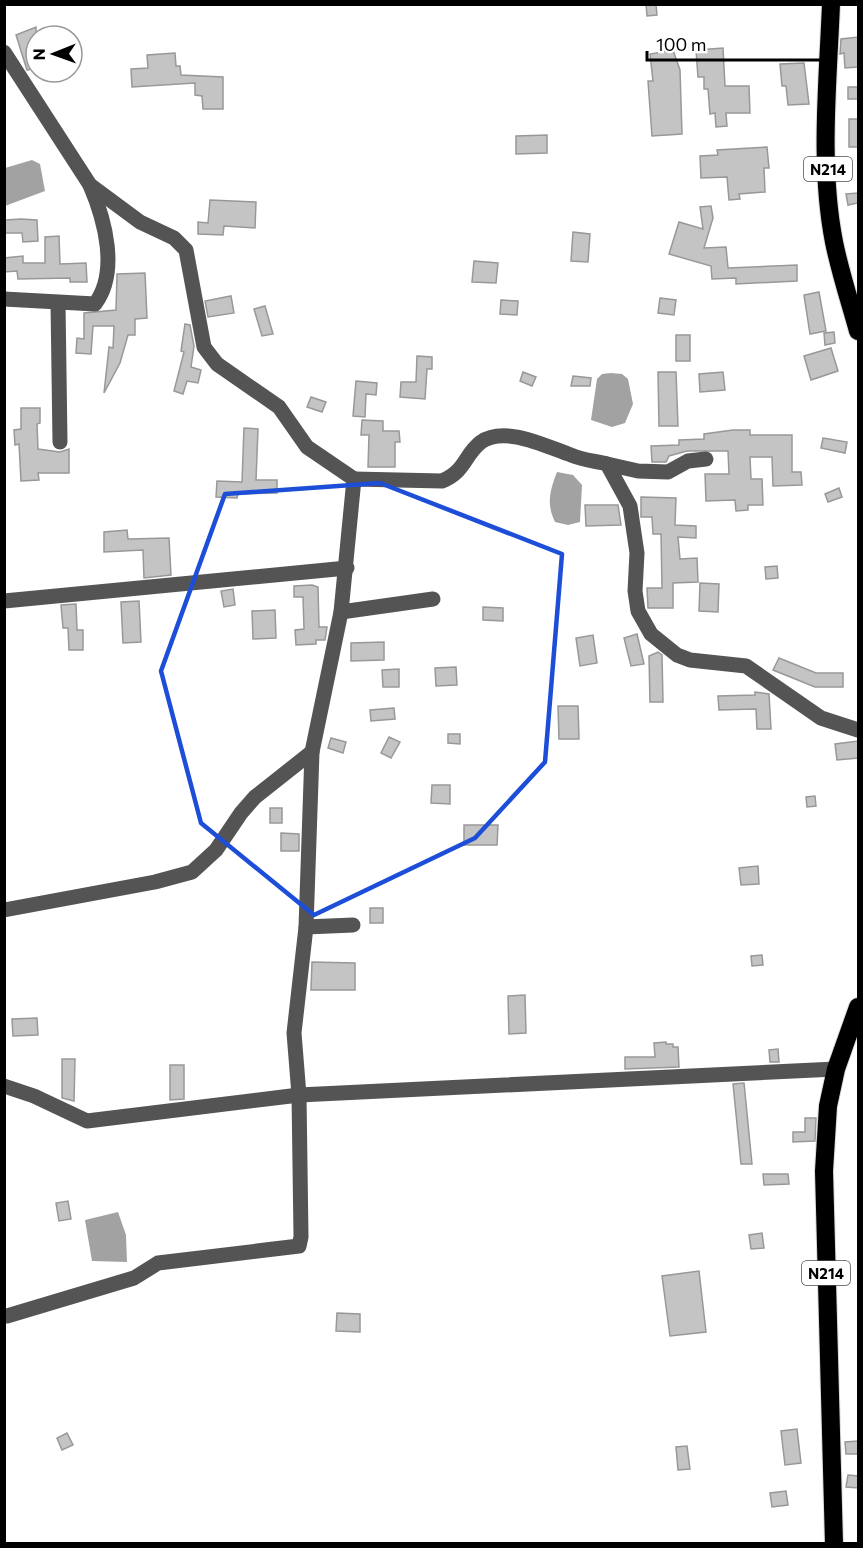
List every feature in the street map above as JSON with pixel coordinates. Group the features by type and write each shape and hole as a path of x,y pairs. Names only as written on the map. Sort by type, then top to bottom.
{"highway":[{"name":"N214","path":"831,4 826,125 829,191 834,242 858,331"},
{"name":"N214","path":"834,1544 824,1171 828,1106 836,1069 858,1007"}],"street":[{"path":"4,52 90,185 100,208 107,249 107,277 102,294 94,304 4,298"},
{"path":"90,185 140,222 174,238 186,250 204,347 217,364 279,406 307,447 354,479 442,481 455,475 480,443 491,437 518,437 546,444 572,456 638,471 669,472 688,461 706,459"},
{"path":"58,303 60,442"},
{"path":"608,464 630,506 637,553 635,591 638,611 651,634 677,655 690,660 746,666 821,718 858,730"},
{"path":"7,1316 134,1278 158,1263 299,1246 301,1237 299,1095 294,1033 306,927 312,752 341,612 354,479"},
{"path":"4,601 347,568"},
{"path":"341,612 433,599"},
{"path":"4,910 144,884 192,872 216,850 255,797 312,752"},
{"path":"306,927 353,925"},
{"path":"4,1086 34,1096 87,1121 299,1095 836,1069"}],"highlighted area":[{"path":"380,483 562,554 545,762 475,838 314,915 201,823 161,671 225,494"}],"shaded area":[{"path":"32,160 40,164 45,191 5,206 5,168"},
{"path":"602,374 622,374 628,379 633,404 625,423 612,427 591,420 597,379"},
{"path":"557,472 573,475 582,485 580,522 568,525 555,522 550,497"},
{"path":"118,1212 126,1235 127,1262 92,1261 85,1220"}],"building":[{"path":"646,4 656,4 657,15 647,16"},
{"path":"24,32 24,60 16,35"},
{"path":"858,37 858,67 845,68 844,53 840,54 841,39"},
{"path":"723,48 725,86 749,86 750,113 726,113 727,126 716,127 715,113 710,114 708,89 704,89 704,77 698,77 696,50"},
{"path":"673,50 680,70 682,134 652,136 648,81 653,81 650,54"},
{"path":"175,53 176,66 180,66 181,75 223,77 223,109 203,109 202,96 195,95 195,83 132,87 131,69 148,68 147,55"},
{"path":"804,63 809,104 788,105 786,86 782,86 780,64"},
{"path":"848,87 858,87 858,99 848,99"},
{"path":"849,119 858,119 858,147 849,147"},
{"path":"547,135 547,153 516,154 516,136"},
{"path":"767,147 769,168 764,168 765,192 739,194 740,199 729,200 727,177 701,178 700,156 718,155 717,150"},
{"path":"858,193 858,203 848,205 846,194"},
{"path":"210,200 256,202 255,228 224,226 223,235 198,234 198,222 208,223"},
{"path":"711,206 713,218 704,248 726,247 728,268 797,265 797,281 736,284 736,278 712,279 711,266 669,254 679,222 703,229 700,207"},
{"path":"5,220 37,220 38,241 23,242 22,233 5,233"},
{"path":"573,232 590,234 588,262 571,261"},
{"path":"59,236 60,264 86,263 87,282 70,282 70,278 18,279 17,271 4,272 4,258 23,256 23,263 45,263 45,237"},
{"path":"474,261 498,263 496,283 472,282"},
{"path":"145,273 147,318 135,319 135,335 128,335 120,363 104,393 109,347 113,348 114,326 93,326 91,354 76,353 77,338 84,339 84,313 116,310 117,274"},
{"path":"819,292 826,331 810,334 804,295"},
{"path":"231,296 234,313 208,317 205,301"},
{"path":"660,298 676,300 674,315 658,313"},
{"path":"501,300 518,301 517,315 500,314"},
{"path":"265,306 273,334 262,336 254,309"},
{"path":"185,324 190,325 194,346 191,367 201,370 198,383 187,381 183,394 174,391 184,352 181,351"},
{"path":"834,332 835,343 825,345 824,333"},
{"path":"676,335 690,335 690,361 676,361"},
{"path":"831,348 838,371 811,380 804,356"},
{"path":"417,356 432,357 432,369 427,369 425,399 400,397 401,382 416,382"},
{"path":"523,372 536,377 532,386 520,381"},
{"path":"658,372 676,372 678,426 659,426"},
{"path":"723,372 725,390 700,392 699,374"},
{"path":"573,376 591,378 590,386 571,386"},
{"path":"356,381 377,383 376,395 366,394 365,417 353,416"},
{"path":"311,397 326,402 322,412 307,407"},
{"path":"21,408 40,408 40,423 37,424 38,449 60,452 69,449 69,473 38,473 39,480 21,481 19,444 15,445 14,430 21,429"},
{"path":"362,420 383,421 383,431 399,431 400,442 395,442 395,467 368,467 369,435 361,435"},
{"path":"244,428 258,429 256,480 277,480 277,493 238,494 237,498 216,497 217,481 242,482"},
{"path":"750,430 750,435 792,435 792,472 801,472 802,485 773,486 772,457 750,457 751,479 762,479 763,505 748,505 748,510 736,511 735,500 706,501 705,474 729,474 728,451 687,451 669,456 666,462 652,462 651,446 679,445 679,440 704,439 704,434"},
{"path":"823,438 847,442 845,453 821,448"},
{"path":"839,488 842,497 828,502 825,494"},
{"path":"641,497 676,498 675,525 696,526 696,538 678,537 680,559 697,558 698,582 673,583 673,608 648,608 647,588 662,588 661,534 653,534 652,517 641,517"},
{"path":"585,505 618,505 621,525 586,526"},
{"path":"127,530 128,539 169,538 171,575 144,578 143,550 104,552 104,532"},
{"path":"777,566 778,578 766,579 765,567"},
{"path":"700,583 719,584 718,612 699,611"},
{"path":"294,586 318,587 319,627 327,627 325,640 316,640 316,644 296,645 295,630 304,629 303,597 294,597"},
{"path":"233,589 235,605 224,607 221,591"},
{"path":"139,601 141,642 123,643 121,602"},
{"path":"76,604 77,630 83,630 83,650 69,650 68,628 63,628 61,605"},
{"path":"483,607 503,608 503,621 483,620"},
{"path":"275,610 276,638 253,639 252,611"},
{"path":"637,634 644,664 631,666 624,638"},
{"path":"593,635 597,663 580,666 576,638"},
{"path":"384,642 384,660 351,661 351,643"},
{"path":"658,652 662,655 663,702 650,702 649,656"},
{"path":"779,658 816,673 843,673 843,687 815,687 773,670"},
{"path":"456,667 457,685 436,686 435,668"},
{"path":"399,669 399,687 383,687 382,670"},
{"path":"755,692 769,694 771,729 757,729 756,709 719,710 718,696 755,695"},
{"path":"558,706 578,706 579,739 559,739"},
{"path":"394,708 395,719 371,721 370,710"},
{"path":"448,734 460,734 460,744 448,743"},
{"path":"389,737 400,742 391,758 381,753"},
{"path":"331,738 346,742 343,753 328,748"},
{"path":"858,741 858,758 837,760 835,744"},
{"path":"432,785 450,785 450,804 431,803"},
{"path":"815,796 816,806 807,807 806,797"},
{"path":"270,808 282,808 282,823 270,823"},
{"path":"464,825 498,825 497,845 464,845"},
{"path":"281,833 299,834 299,851 281,851"},
{"path":"758,866 759,884 741,885 739,868"},
{"path":"370,908 383,908 383,923 370,923"},
{"path":"762,955 763,965 752,966 751,956"},
{"path":"312,962 355,963 355,990 311,990"},
{"path":"525,995 526,1033 509,1034 508,996"},
{"path":"37,1018 38,1035 13,1036 12,1019"},
{"path":"666,1042 666,1044 673,1044 673,1047 678,1047 679,1067 625,1069 625,1057 655,1057 654,1043"},
{"path":"778,1049 779,1062 770,1062 769,1050"},
{"path":"62,1059 75,1059 74,1101 62,1098"},
{"path":"170,1065 184,1065 184,1099 170,1100"},
{"path":"744,1083 752,1164 741,1164 733,1084"},
{"path":"805,1118 816,1118 815,1141 793,1142 793,1132 805,1132"},
{"path":"763,1174 788,1174 789,1184 764,1185"},
{"path":"68,1201 71,1219 59,1221 56,1203"},
{"path":"762,1233 764,1248 751,1249 749,1235"},
{"path":"699,1271 706,1332 670,1336 662,1276"},
{"path":"337,1313 360,1314 360,1332 336,1331"},
{"path":"797,1429 801,1463 785,1465 781,1431"},
{"path":"67,1433 73,1445 62,1450 57,1438"},
{"path":"858,1441 858,1454 846,1454 845,1442"},
{"path":"687,1446 690,1469 678,1470 676,1447"},
{"path":"848,1475 858,1476 858,1488 846,1487"},
{"path":"786,1491 788,1505 772,1507 770,1493"}]}
